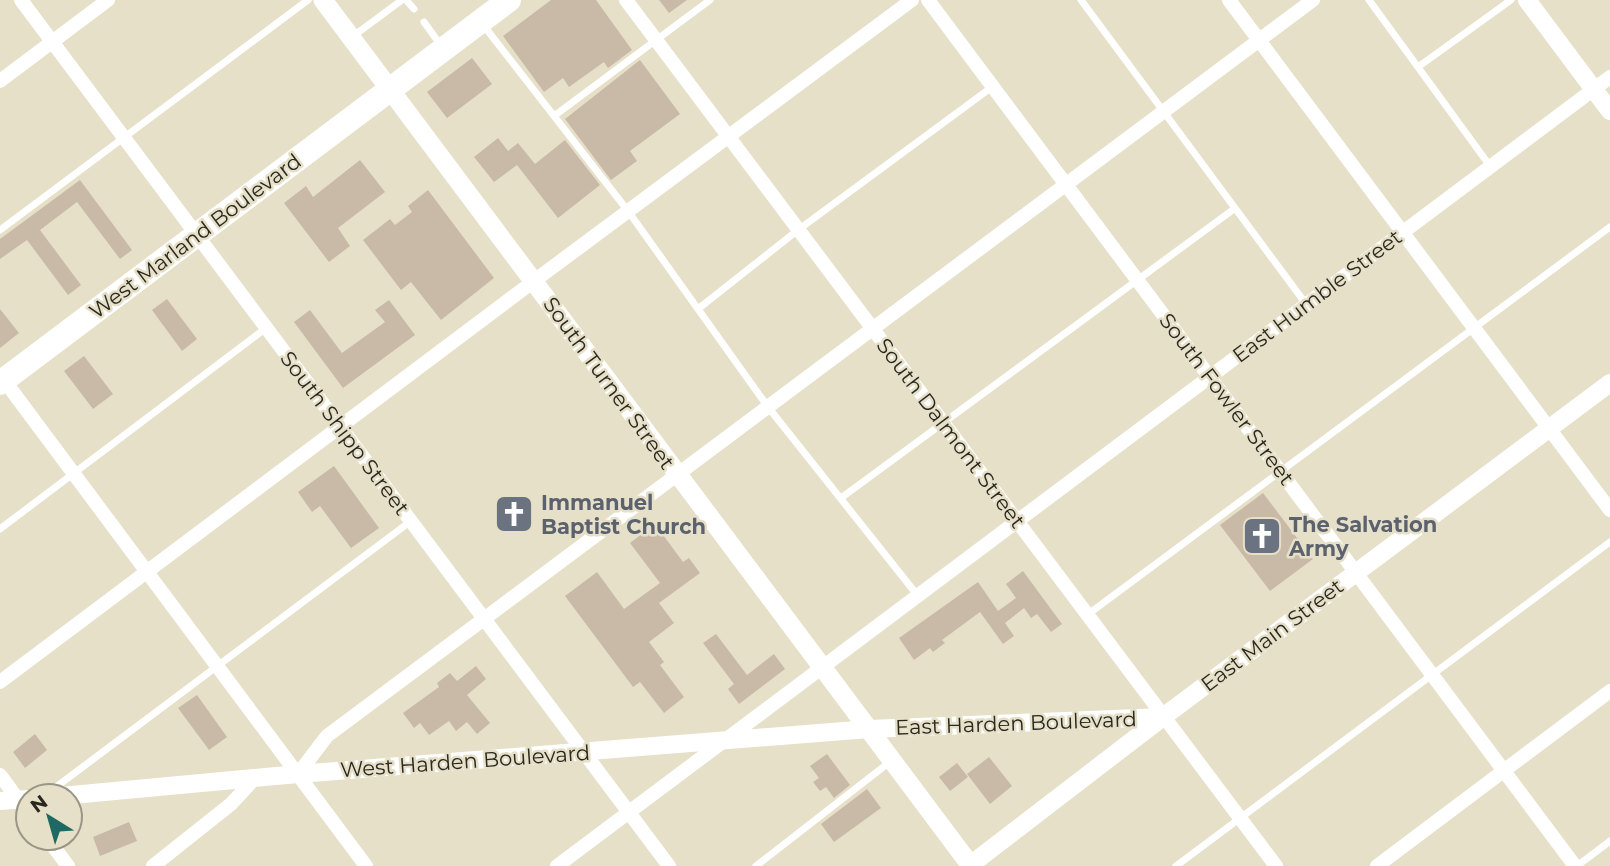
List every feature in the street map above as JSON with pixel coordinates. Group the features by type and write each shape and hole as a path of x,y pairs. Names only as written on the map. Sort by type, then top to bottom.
{"highway":[{"name":"West Marland Boulevard","path":"1,379 197,235 444,49 494,8"}],"main road":[{"name":"South Turner Street","path":"323,0 970,866"}],"street":[{"name":"South Shipp Street","path":"21,0 669,866"},
{"path":"0,81 108,0"},
{"name":"South Dalmont Street","path":"626,0 1276,866"},
{"path":"0,682 912,0"},
{"name":"South Fowler Street","path":"928,0 1576,866"},
{"path":"1229,0 1610,510"},
{"path":"298,774 327,736 1313,0"},
{"path":"1527,0 1610,111"},
{"name":"East Humble Street","path":"557,866 1610,77"},
{"path":"1,379 298,774 361,864"},
{"name":"East Main Street","path":"970,866 1163,717 1610,383"},
{"path":"1377,866 1610,691"},
{"name":"East Harden Boulevard","path":"869,729 1163,717"},
{"name":"West Harden Boulevard","path":"84,794 298,774 869,729"},
{"path":"0,775 14,791"},
{"path":"153,866 230,804 254,779"}],"lane":[{"path":"0,230 308,0"},
{"path":"351,37 404,0 414,9"},
{"path":"554,116 710,0"},
{"path":"1081,0 1306,305"},
{"path":"1369,0 1491,166"},
{"path":"1418,67 1511,0"},
{"path":"494,8 554,116 628,211 768,407 918,596"},
{"path":"424,22 444,49"},
{"path":"698,309 798,230 993,87"},
{"path":"841,498 1234,209"},
{"path":"1087,615 1610,227"},
{"path":"0,529 267,327"},
{"path":"63,782 411,520"},
{"path":"1176,866 1610,542"},
{"path":"756,866 892,760"},
{"path":"1576,866 1610,841"}],"building":[{"path":"551,0 596,0 632,50 608,68 604,62 569,87 563,78 544,92 503,36"},
{"path":"659,0 687,0 669,13"},
{"path":"472,58 492,84 447,118 427,92"},
{"path":"640,60 680,114 630,151 637,161 611,180 565,119"},
{"path":"498,138 508,151 518,143 535,164 565,140 600,185 558,218 517,165 494,182 474,157"},
{"path":"360,160 385,192 338,228 350,246 329,262 284,203 306,186 313,197"},
{"path":"80,180 132,250 120,259 77,202 40,230 81,285 68,295 27,240 0,259 0,239"},
{"path":"428,190 494,278 441,320 411,282 401,290 363,240 390,219 395,225 412,212 408,206"},
{"path":"167,299 197,339 182,351 152,310"},
{"path":"389,300 415,335 343,388 294,322 310,310 342,353 385,322 375,310"},
{"path":"0,309 19,333 0,348"},
{"path":"84,356 113,394 93,409 64,371"},
{"path":"334,466 379,528 351,548 320,506 312,512 298,492"},
{"path":"1263,493 1313,559 1270,591 1220,525"},
{"path":"655,524 683,562 689,558 700,573 659,603 674,623 649,642 664,662 660,665 684,697 664,713 640,682 633,687 565,596 597,572 624,609 660,583 630,543"},
{"path":"1023,571 1062,624 1051,632 1037,614 1031,618 1024,608 1005,623 1014,636 1003,644 980,612 942,640 945,643 933,652 930,648 914,660 899,638 978,582 998,611 1016,598 1006,584"},
{"path":"716,634 747,675 774,654 785,669 739,704 728,689 734,684 703,643"},
{"path":"476,666 486,679 467,695 490,723 477,734 467,722 456,731 449,721 429,735 420,723 414,728 403,713 439,687 437,683 450,673 457,681"},
{"path":"197,695 227,737 209,750 178,708"},
{"path":"35,734 47,750 25,768 13,752"},
{"path":"827,754 850,785 834,798 826,787 820,791 813,782 819,778 810,766"},
{"path":"989,757 1012,786 990,804 967,774"},
{"path":"957,763 968,777 950,791 939,777"},
{"path":"867,789 881,808 834,842 821,824"},
{"path":"129,822 137,841 100,856 93,837"}],"place":[{"name":"Immanuel Baptist Church","path":"514,514"},
{"name":"The Salvation Army","path":"1262,536"}]}
